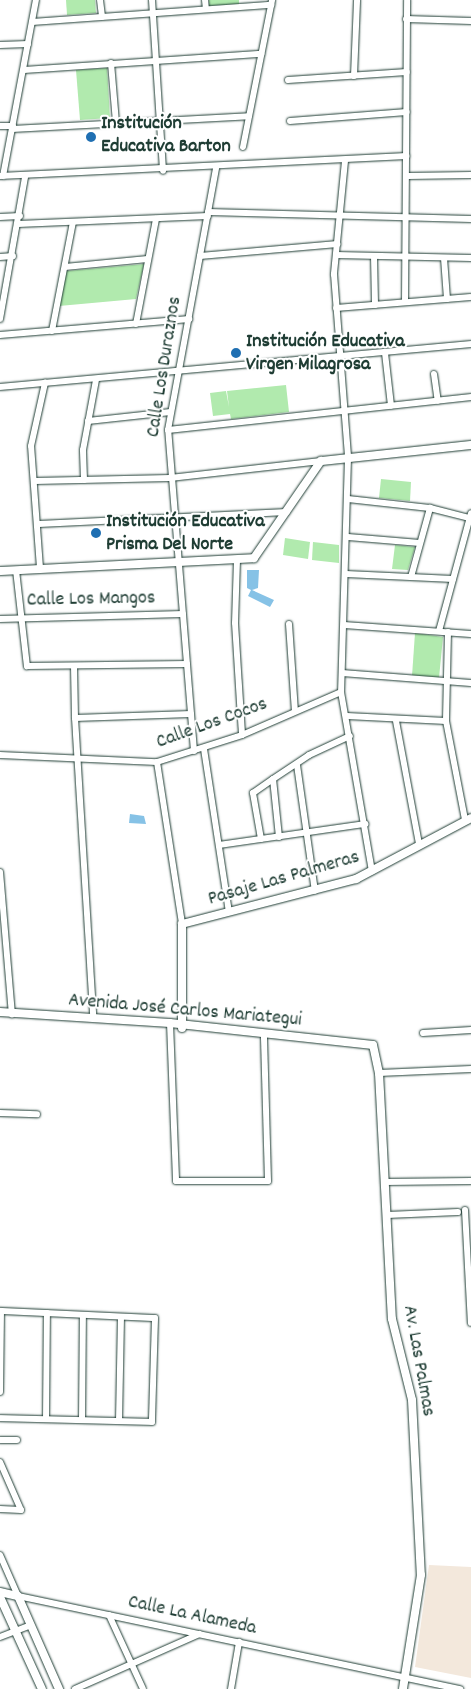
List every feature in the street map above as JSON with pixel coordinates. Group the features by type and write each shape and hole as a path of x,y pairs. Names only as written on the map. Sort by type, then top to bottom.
{"street":[{"path":"36,0 24,70 1,176 25,177 163,171 408,156"},
{"path":"100,0 102,17"},
{"path":"152,0 163,171"},
{"path":"205,0 206,10"},
{"path":"354,76 357,0"},
{"path":"406,302 408,176 407,0"},
{"path":"32,22 206,10 271,3 243,147"},
{"path":"406,19 471,21"},
{"path":"0,46 28,44"},
{"path":"24,70 261,54"},
{"path":"111,64 116,123"},
{"path":"288,80 407,72"},
{"path":"290,121 407,112"},
{"path":"0,126 116,123 249,116"},
{"path":"345,161 336,255 336,308 348,458 348,537 341,692 372,871"},
{"name":"Calle Los Duraznos","path":"194,751 183,614 176,562 168,430 216,168"},
{"path":"408,176 471,175"},
{"path":"0,319 13,256 25,177"},
{"path":"18,224 156,219 208,214 471,219"},
{"path":"0,216 20,216"},
{"path":"136,324 156,219"},
{"path":"52,331 73,222"},
{"path":"200,256 337,244"},
{"path":"336,255 471,258"},
{"path":"0,257 13,256"},
{"path":"374,256 375,305"},
{"path":"444,258 447,299"},
{"path":"64,267 148,260"},
{"path":"336,308 471,297"},
{"path":"0,335 189,319"},
{"path":"0,387 340,358 471,344"},
{"path":"385,353 391,406"},
{"path":"434,374 438,401"},
{"path":"84,480 88,421 96,380"},
{"path":"40,568 39,524 31,446 45,383"},
{"path":"168,430 471,398"},
{"path":"88,421 171,412"},
{"path":"35,481 170,478 471,445"},
{"path":"0,571 254,558 288,512 321,461"},
{"path":"348,499 430,508 470,516 439,631"},
{"path":"410,577 430,508"},
{"path":"39,524 174,519 288,512"},
{"path":"348,537 420,543"},
{"path":"237,560 235,623 242,735"},
{"path":"16,570 27,666 187,664"},
{"path":"346,574 453,579"},
{"name":"Calle Los Mangos","path":"0,619 183,614"},
{"path":"288,624 294,711"},
{"path":"344,625 471,634"},
{"path":"448,632 444,681 446,721 468,819"},
{"path":"74,666 75,760 93,1016"},
{"path":"342,673 471,683"},
{"name":"Calle Los Cocos","path":"0,755 75,760 157,762 204,749 242,735 341,692"},
{"path":"75,718 190,714"},
{"path":"346,716 396,721 446,721"},
{"path":"396,721 419,844"},
{"path":"261,840 254,793 273,779 350,736"},
{"path":"204,749 229,912"},
{"path":"157,762 182,924 182,1028"},
{"path":"297,765 315,891"},
{"path":"273,779 279,837"},
{"name":"Pasaje Las Palmeras","path":"182,924 315,891 372,871 468,819"},
{"path":"219,846 365,824"},
{"path":"0,872 12,1014"},
{"path":"0,962 8,963"},
{"name":"Avenida José Carlos Mariategui","path":"0,1012 93,1016 170,1023 182,1028 264,1036 368,1042"},
{"path":"170,1023 176,1181 268,1181 264,1036"},
{"path":"423,1033 471,1030"},
{"name":"Av. Las Palmas","path":"368,1042 373,1045 379,1073 392,1319 412,1400 422,1575 403,1689"},
{"path":"379,1073 471,1069"},
{"path":"0,1112 37,1114"},
{"path":"385,1182 471,1181"},
{"path":"387,1216 462,1211 471,1323"},
{"path":"0,1392 1,1311 156,1318 152,1422 0,1418"},
{"path":"46,1419 47,1313"},
{"path":"82,1420 84,1315"},
{"path":"119,1421 121,1316"},
{"path":"0,1440 17,1440"},
{"path":"0,1462 21,1510 0,1509"},
{"path":"0,1555 60,1689"},
{"path":"0,1592 18,1596"},
{"name":"Calle La Alameda","path":"18,1596 460,1689"},
{"path":"0,1597 42,1689"},
{"path":"109,1615 142,1689"},
{"path":"0,1637 31,1625"},
{"path":"75,1689 199,1634"},
{"path":"232,1689 239,1642"}],"shaded area":[{"path":"429,1565 471,1567 471,1678 415,1667"}],"green space":[{"path":"66,0 95,0 96,13 67,15"},
{"path":"209,0 239,0 239,4 209,6"},
{"path":"107,68 110,118 80,120 76,70"},
{"path":"144,264 136,299 59,306 66,271"},
{"path":"286,385 289,412 231,419 230,414 213,416 210,393 226,391 229,407 227,391"},
{"path":"381,479 411,482 410,501 379,498"},
{"path":"285,538 310,542 308,559 283,555"},
{"path":"313,542 339,545 339,563 312,560"},
{"path":"395,545 415,547 408,570 392,569"},
{"path":"415,633 443,637 439,678 412,676"}],"water":[{"path":"247,570 259,570 258,588 252,590 274,600 270,607 248,596 251,590 247,588"},
{"path":"130,814 144,816 146,824 129,823"}],"place":[{"name":"Institución Educativa Barton","path":"91,137"},
{"name":"Institución Educativa Virgen Milagrosa","path":"236,353"},
{"name":"Institución Educativa Prisma Del Norte","path":"96,533"}]}
